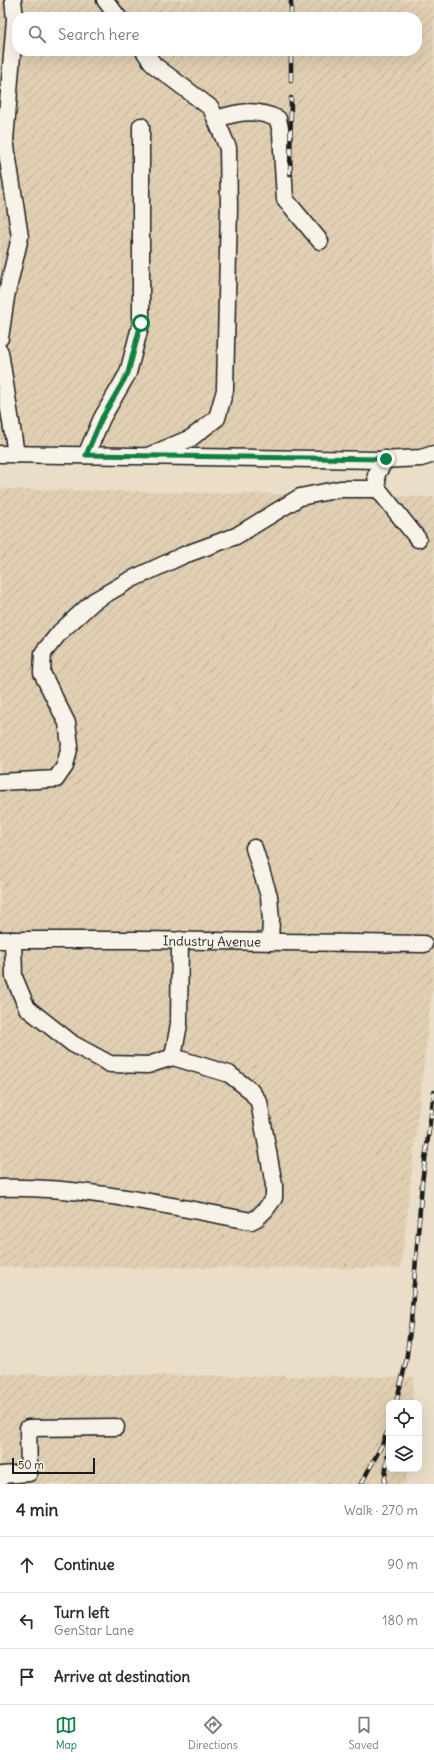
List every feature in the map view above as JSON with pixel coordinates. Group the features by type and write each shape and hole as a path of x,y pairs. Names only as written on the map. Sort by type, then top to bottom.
{"street":[{"path":"13,0 14,12"},
{"path":"105,0 114,12"},
{"path":"0,338 6,297 20,237 3,140 12,49"},
{"path":"148,56 154,65 211,108 228,148 229,207 225,390 217,418 191,438 148,456"},
{"path":"216,119 235,113 252,112 265,113 278,119 281,133 285,199 320,241"},
{"path":"86,455 102,418 128,373 141,323 141,126"},
{"path":"0,352 5,414 16,454"},
{"path":"0,454 386,459 421,458 434,454"},
{"path":"386,459 376,475 378,489 418,539"},
{"path":"0,782 56,779 65,766 70,745 67,723 42,673 43,654 60,632 94,601 130,580 184,555 236,536 300,497 340,489 378,489"},
{"path":"254,848 269,896 271,920 270,942"},
{"path":"0,1188 55,1190 145,1201 251,1221 257,1218 274,1198 274,1185 259,1102 250,1090 229,1074 173,1057 148,1065 110,1064 72,1044 27,1008 14,977 6,940"},
{"name":"Industry Avenue","path":"6,940 180,940 424,944"},
{"path":"173,1057 179,1024 180,940"},
{"path":"0,1478 1,1475 29,1473 28,1428 116,1427"}],"shaded area":[{"path":"0,0 434,0 434,444 412,450 0,445"},
{"path":"0,489 434,497 434,936 0,940"},
{"path":"434,948 434,973 401,1268 0,1267 0,951"},
{"path":"0,1374 414,1377 412,1400 386,1400 386,1472 407,1472 406,1484 0,1484"}],"railway":[{"path":"291,0 291,12"},
{"path":"291,56 291,81"},
{"path":"290,174 291,98"},
{"path":"397,1400 406,1362 411,1322 422,1183 434,1092"},
{"path":"361,1484 386,1435"},
{"path":"384,1484 386,1468"}],"route":[{"path":"141,323 128,373 102,418 86,455 386,459"}]}
